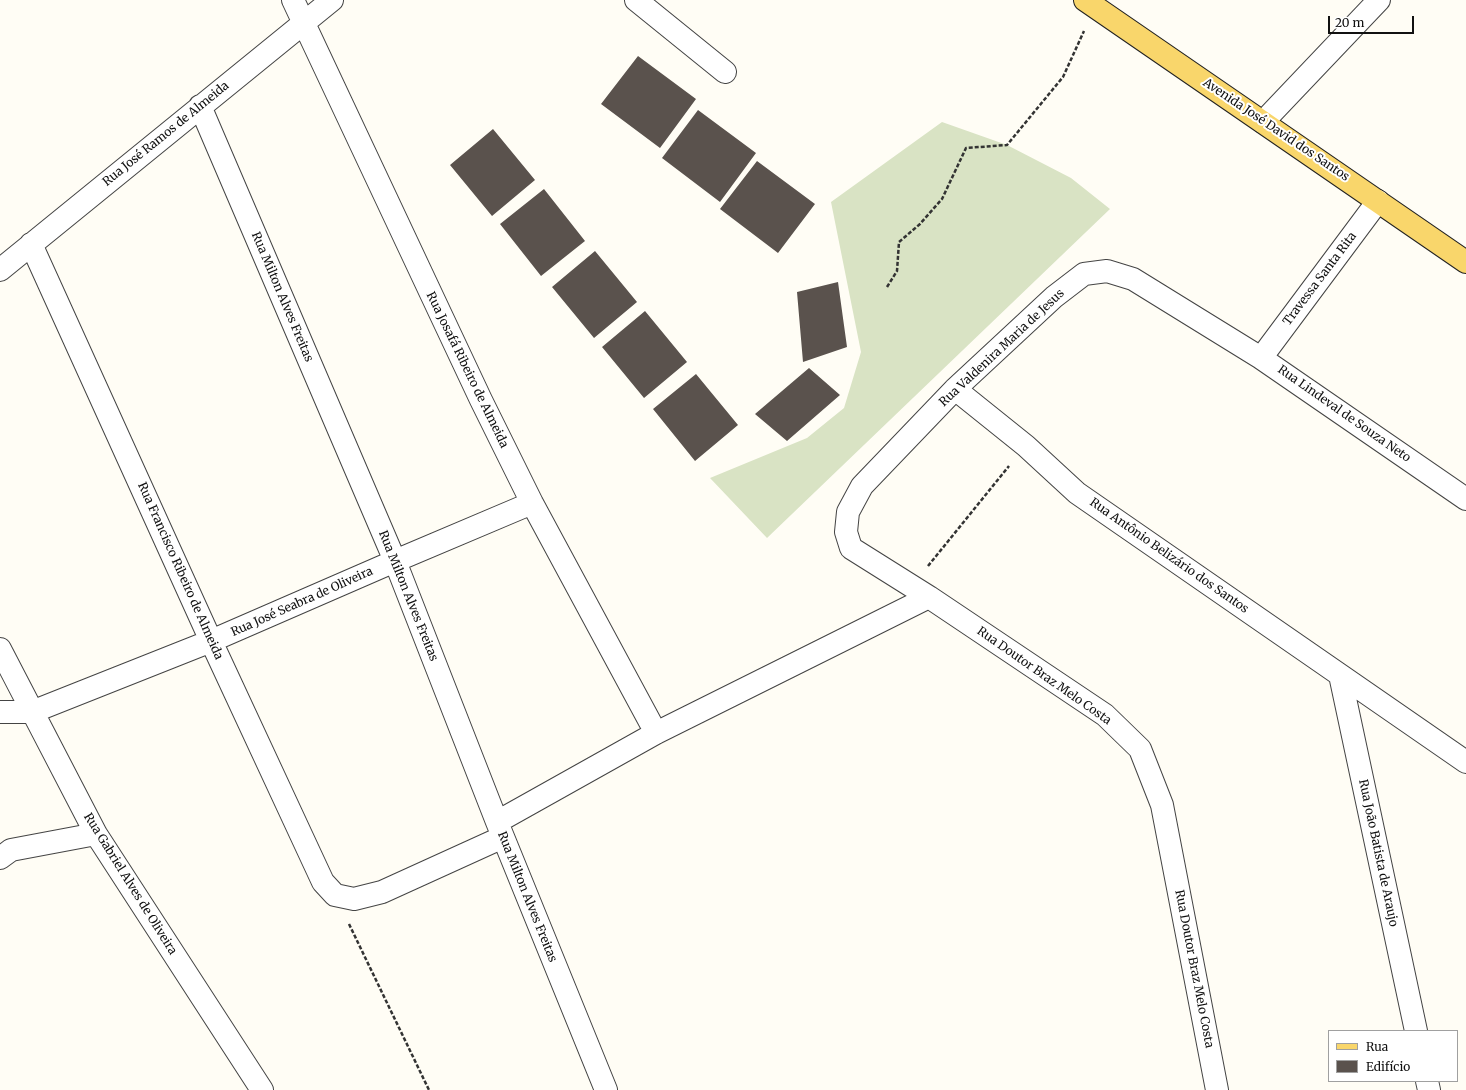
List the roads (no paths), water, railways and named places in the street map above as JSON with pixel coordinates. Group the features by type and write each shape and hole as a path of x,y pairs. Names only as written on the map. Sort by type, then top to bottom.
{"main road":[{"name":"Avenida José David dos Santos","path":"1091,4 1466,262"}],"street":[{"name":"Rua Josafá Ribeiro de Almeida","path":"293,0 480,400 532,503 656,733"},
{"name":"Rua José Ramos de Almeida","path":"0,270 332,0"},
{"path":"636,0 725,72"},
{"path":"1263,122 1379,0"},
{"name":"Rua Milton Alves Freitas","path":"200,106 395,561 500,829 606,1090"},
{"name":"Travessa Santa Rita","path":"1262,358 1378,201"},
{"name":"Rua Francisco Ribeiro de Almeida","path":"31,244 211,641 323,882 335,895 354,899 382,892 500,829"},
{"name":"Rua Valdenira Maria de Jesus","path":"851,548 846,532 848,512 862,486 955,390 1054,297 1084,274 1107,271 1133,279 1220,332"},
{"name":"Rua Lindeval de Souza Neto","path":"1220,332 1262,358 1466,499"},
{"name":"Rua Antônio Belizário dos Santos","path":"955,390 1026,446 1078,493 1466,762"},
{"name":"Rua José Seabra de Oliveira","path":"0,712 32,712 211,641 532,503"},
{"name":"Rua Doutor Braz Melo Costa","path":"851,548 1105,715 1140,749 1162,805 1218,1090"},
{"path":"500,829 656,733 920,592"},
{"name":"Rua Gabriel Alves de Oliveira","path":"0,649 96,834 262,1090"},
{"name":"Rua João Batista de Araujo","path":"1340,675 1416,1030"},
{"path":"0,858 11,850 96,834"}]}
